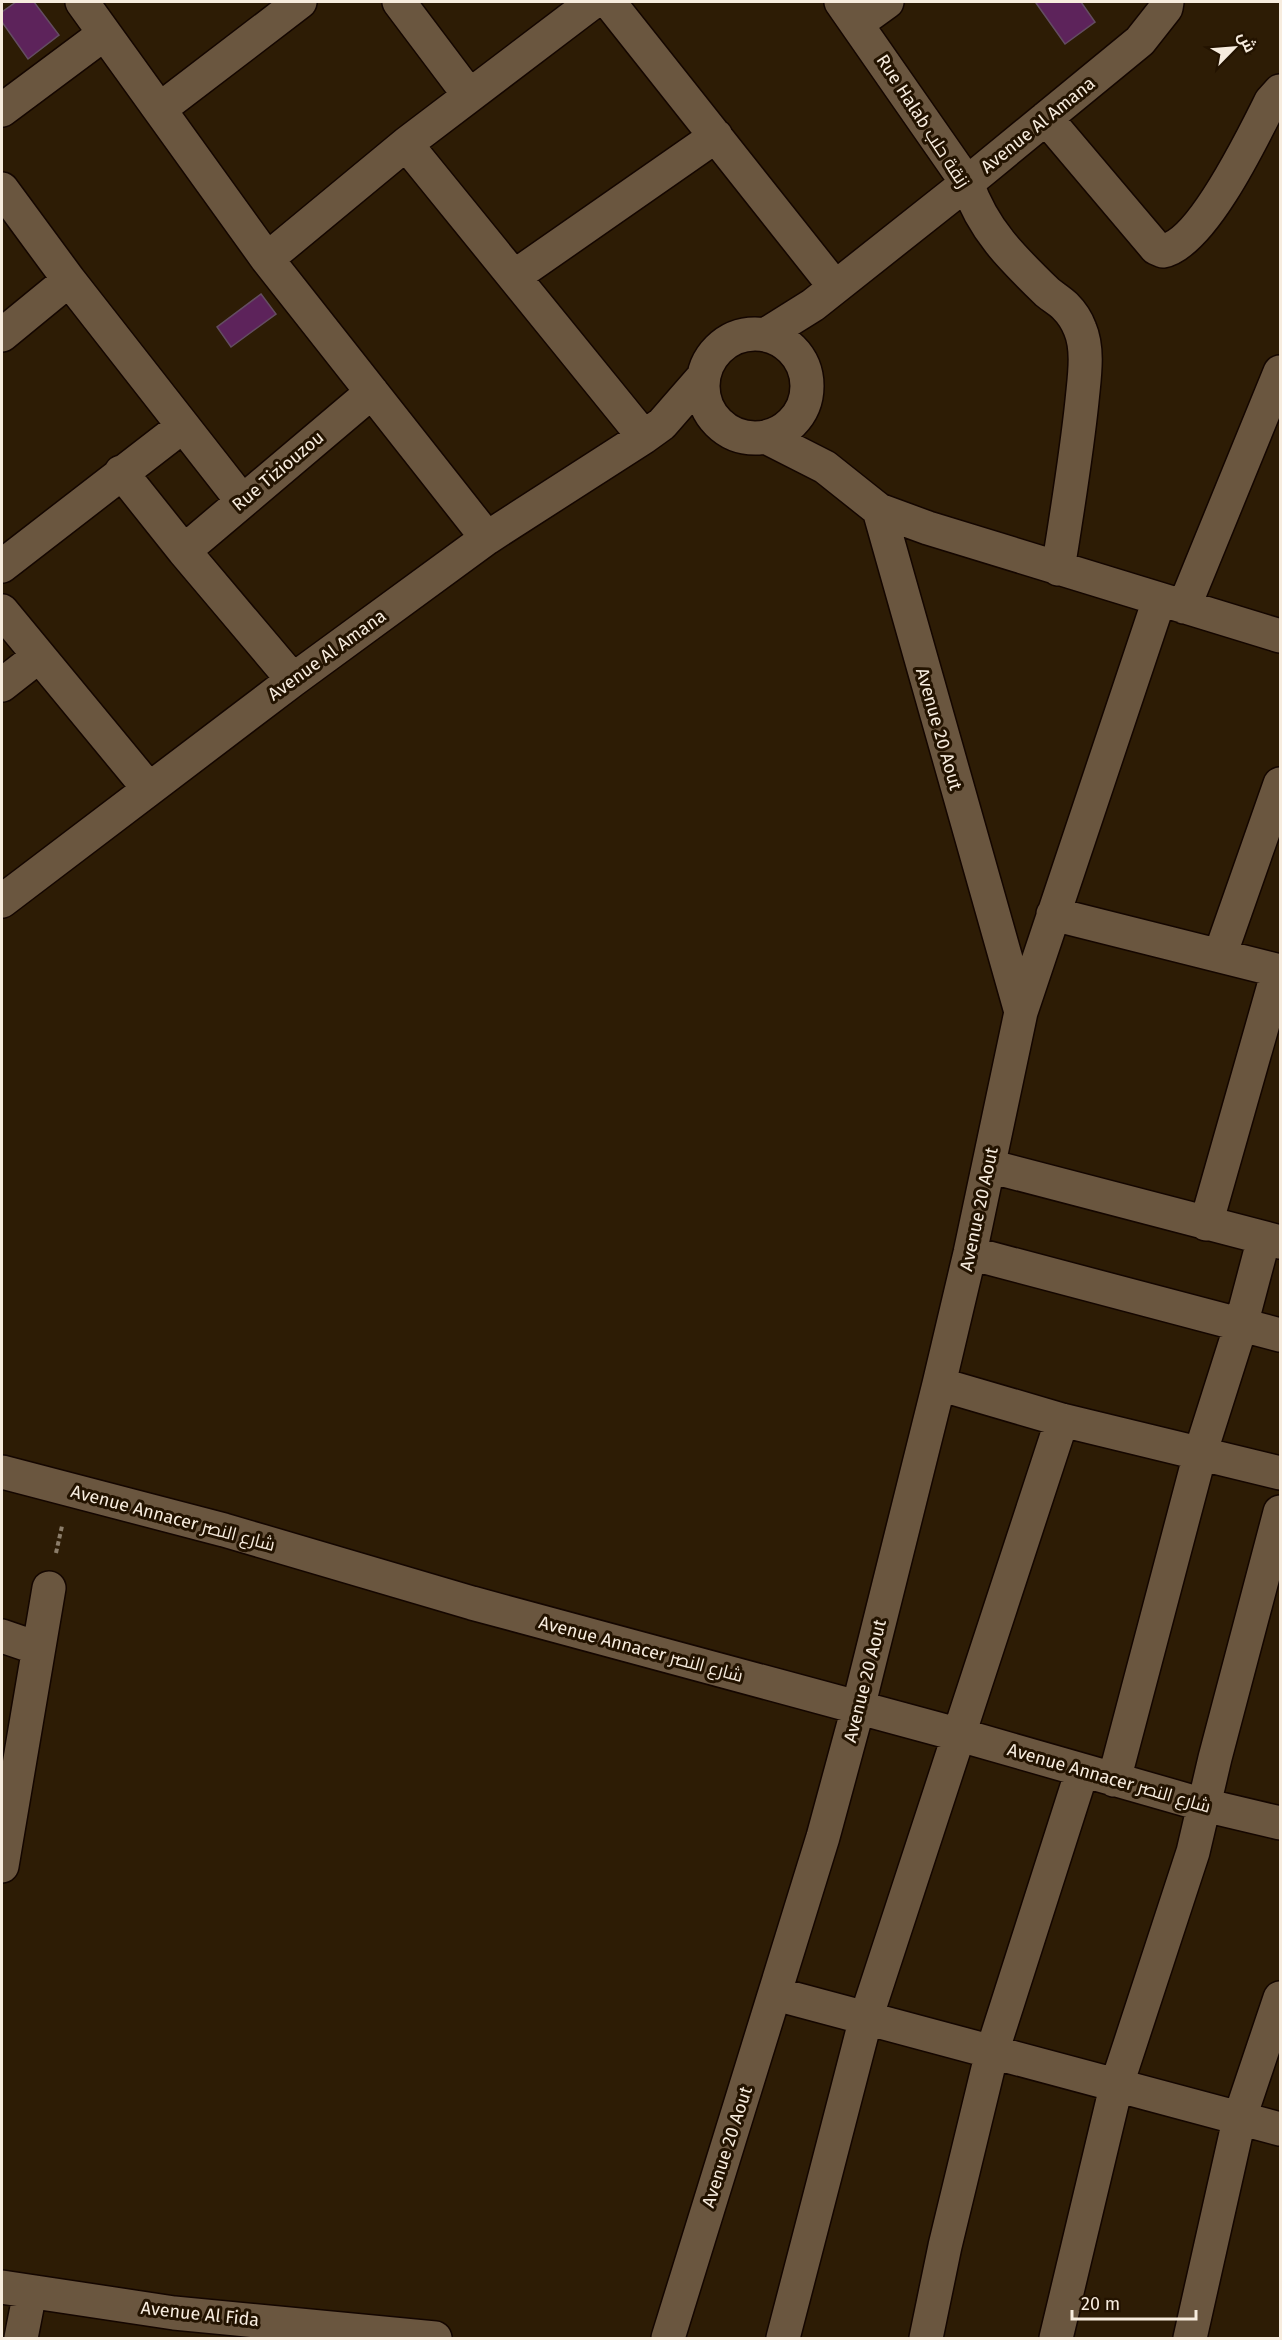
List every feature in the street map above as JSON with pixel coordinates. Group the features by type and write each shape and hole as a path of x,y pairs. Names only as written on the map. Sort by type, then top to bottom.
{"street":[{"path":"82,2 267,259 487,538"},
{"path":"160,109 300,2"},
{"path":"399,2 469,95"},
{"path":"267,259 406,144 593,2"},
{"path":"609,2 716,136 824,296 798,357"},
{"path":"849,12 887,2"},
{"name":"Avenue Al Amana","path":"2,901 293,680 487,538 653,430 703,377 711,357 726,343 745,335 765,335 824,296 967,183 1140,41 1166,8 1167,2"},
{"name":"Rue Halab زنقة حلب","path":"849,12 967,183 988,228 1011,256 1064,305 1080,329 1084,345 1077,449 1058,569"},
{"path":"2,110 104,34"},
{"path":"1046,118 1156,248 1163,251 1178,246 1193,231 1230,178 1271,101 1281,91"},
{"path":"515,276 716,136"},
{"path":"406,144 515,276 653,430 727,430"},
{"path":"2,189 69,280 242,501"},
{"path":"2,335 69,280"},
{"path":"765,335 784,342 798,357 806,376 807,396 825,468"},
{"name":"Avenue 20 Aout","path":"668,2338 824,1837 939,1384 970,1253 1021,1012 1053,914 1171,604 1281,372"},
{"path":"703,377 704,397 712,416 727,430 746,438 766,437 785,430 799,415 807,396"},
{"name":"Rue Tiziouzou","path":"184,551 372,392"},
{"path":"2,566 183,426"},
{"path":"766,437 825,468 879,510 1058,569 1281,636"},
{"path":"122,472 184,551 293,680"},
{"name":"Avenue 20 Aout","path":"879,510 1021,1012"},
{"path":"2,611 149,789"},
{"path":"2,685 39,656"},
{"path":"1220,955 1281,784"},
{"path":"1053,914 1279,971 1206,1224"},
{"path":"989,1166 1273,1240 1241,1325 1200,1454 1114,1780"},
{"path":"970,1253 1281,1335"},
{"path":"939,1384 1062,1420 1281,1473"},
{"path":"783,2338 866,2018 1062,1420"},
{"name":"Avenue Annacer شارع النصر","path":"2,1472 224,1530 472,1603 960,1735 1204,1805 1281,1823"},
{"path":"1056,2338 1116,2087 1193,1852 1281,1512"},
{"path":"2,1866 49,1587"},
{"path":"2,1636 37,1648"},
{"path":"926,2338 945,2246 992,2052 1082,1771"},
{"path":"776,1994 1281,2130"},
{"path":"1190,2338 1239,2120 1281,1998"},
{"path":"16,2289 21,2338"},
{"name":"Avenue Al Fida","path":"16,2289 172,2326 435,2338"}],"path":[{"path":"49,1587 70,1490"}],"building":[{"path":"16,2 34,2 59,35 28,59 2,22 2,12"},
{"path":"1081,2 1095,22 1065,44 1036,3"},
{"path":"261,294 276,314 231,347 217,327"}]}
